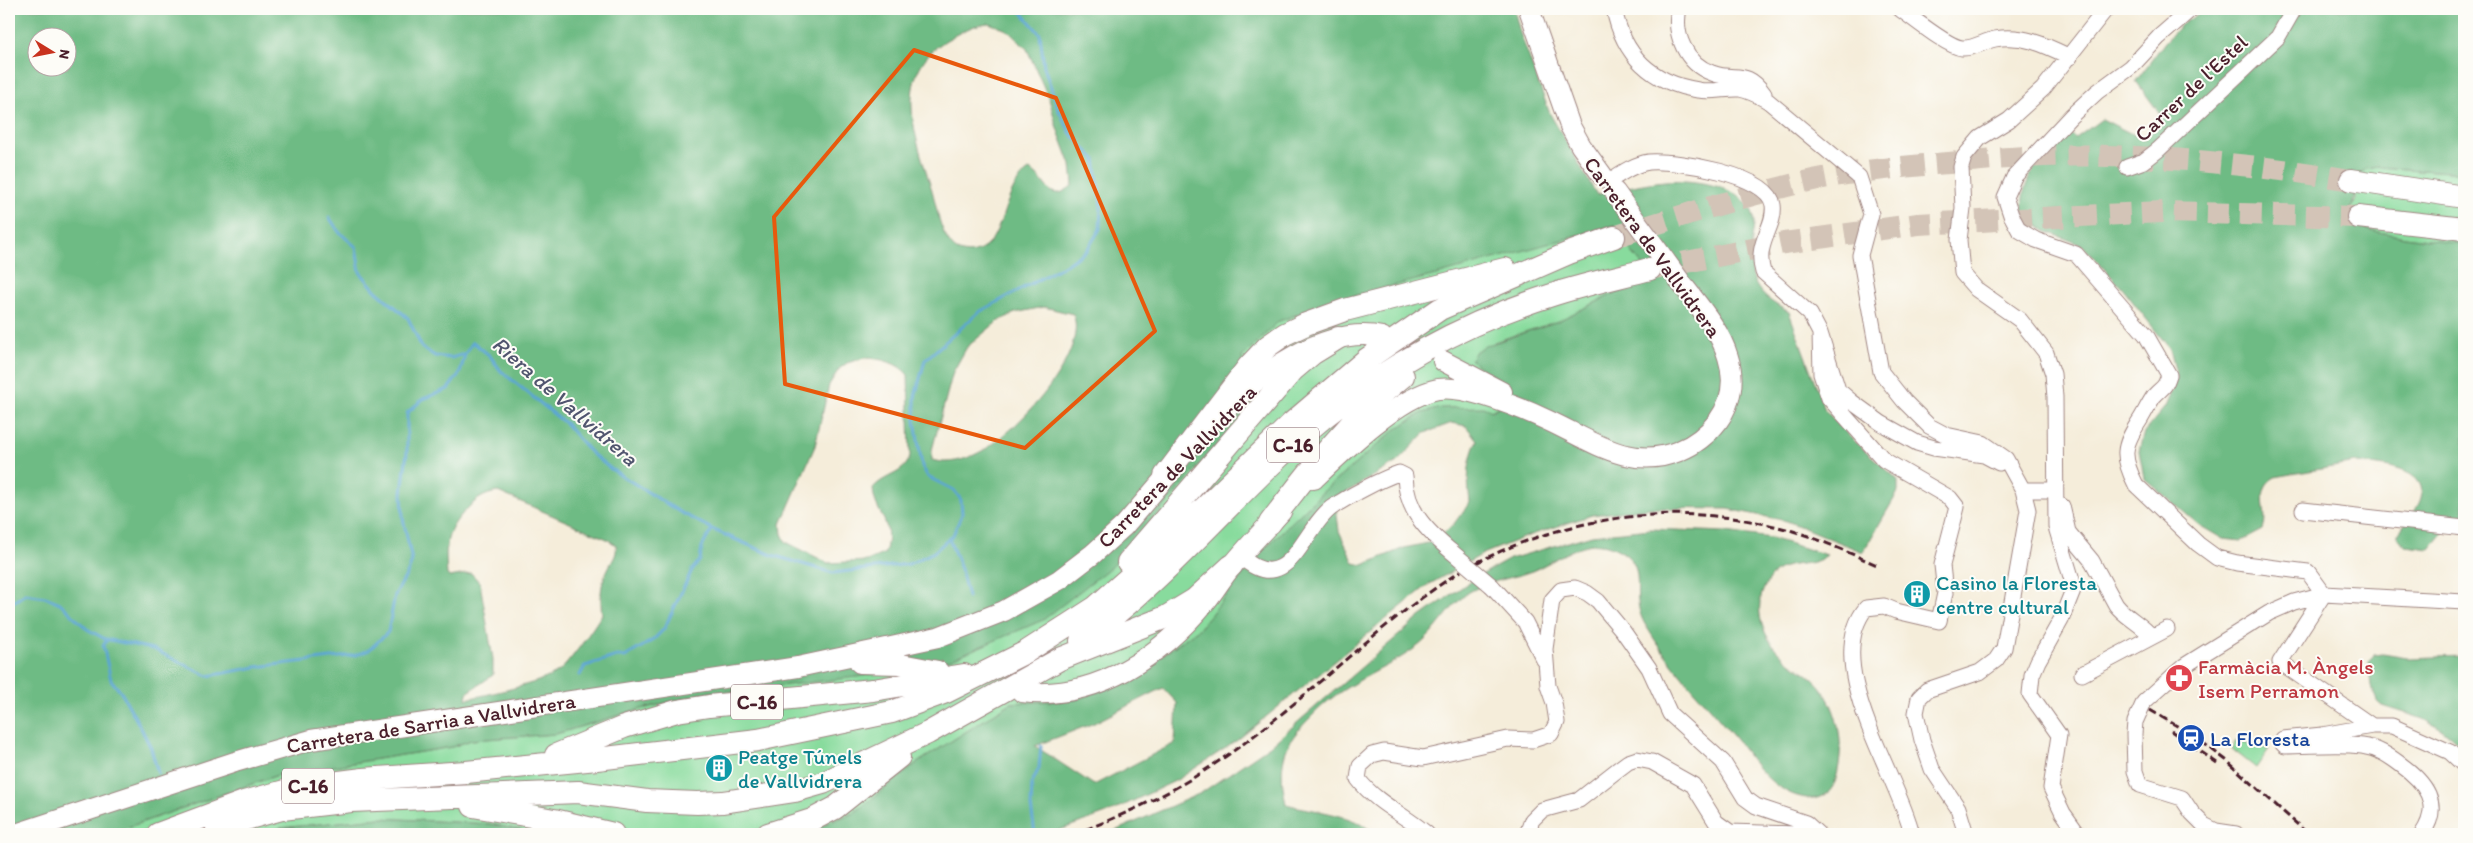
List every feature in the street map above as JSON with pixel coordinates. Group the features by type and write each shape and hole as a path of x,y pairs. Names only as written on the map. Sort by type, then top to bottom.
{"highway":[{"path":"2351,180 2464,197"},
{"path":"2358,217 2464,229"},
{"name":"C-16","path":"158,834 244,802 300,787 355,780 716,746 835,725 892,712 920,702 994,669 1026,652 1096,607 1169,542 1292,423 1367,359 1440,310 1569,253 1614,237"},
{"path":"1165,476 1249,366 1268,346 1285,334 1345,310 1569,253"},
{"name":"C-16","path":"196,834 240,819 282,809 320,803 578,792 646,801 723,802 776,795 823,783 928,733 1041,669 1096,629 1156,580 1257,479 1322,419 1370,383 1410,358 1465,328 1529,303 1650,269"},
{"path":"1270,523 1316,464 1366,408 1412,369 1473,336 1551,304 1586,286"},
{"path":"1026,652 1108,584 1293,370 1312,354 1338,338"},
{"path":"1041,669 1098,642 1174,613 1194,600 1236,561"},
{"name":"C-16","path":"527,765 631,725 677,711 709,706 872,690 994,669"},
{"name":"C-16","path":"768,834 812,820 835,808 928,733"},
{"name":"C-16","path":"402,800 512,812 612,834"}],"main road":[{"name":"Carretera de Vallvidrera","path":"1022,692 1059,692 1085,687 1108,679 1144,660 1180,630 1207,600 1236,561 1296,496 1376,423 1411,401 1438,389 1483,395 1548,421 1619,455 1656,458 1684,449 1702,438 1717,422 1730,398 1732,382 1730,364 1720,339 1690,294 1581,146 1570,126 1529,9"},
{"name":"Carretera de Vallvidrera","path":"798,667 921,641 980,622 1038,593 1093,554 1124,526 1165,476 1250,387 1301,352 1321,343 1359,335 1382,337"},
{"name":"Carretera de Vallvidrera","path":"1443,361 1517,400 1548,421"},
{"path":"798,667 874,663 900,664 938,671 935,656 938,645 980,622"},
{"name":"Carretera de Sarria a Vallvidrera","path":"16,834 242,759 311,740 798,667"}],"street":[{"path":"1614,9 1621,34 1630,51 1652,74 1698,90 1738,89 1749,91 1768,101 1859,177 1871,214 1860,255 1881,372 1900,397 1929,426 1946,435 1983,443 1999,452 2006,459 2022,490 2028,510 2004,648 1996,660 1980,672 1927,690 1919,698 1916,713 1922,740 1932,769 1958,808 1966,834"},
{"path":"1679,9 1676,30 1689,56 1710,73 1744,77 1759,88 1768,101"},
{"path":"1900,9 1950,45 1973,47 1994,39 2026,39 2041,43 2070,57"},
{"path":"2078,834 2063,813 2051,788 2059,734 2030,694 2032,675 2061,620 2072,590 2072,580 2057,536 2054,495 2055,397 2053,374 2046,353 2020,320 1976,289 1962,274 1958,240 1963,208 1960,178 1964,157 1972,146 1980,138 2009,120 2043,89 2106,9"},
{"path":"2191,9 2159,37 2131,67 2097,92 2071,116 2014,177 2005,197 2010,215 2020,230 2036,240 2076,254 2146,335 2169,375 2165,388 2155,395 2127,439 2125,452 2130,475 2136,485 2212,556 2237,563 2308,572 2324,594"},
{"name":"Carrer de l'Estel","path":"2127,167 2144,160 2158,150 2278,37 2294,9"},
{"path":"1608,183 1630,168 1648,162 1731,174 1763,188 1769,195 1773,206 1761,246 1760,263 1763,272 1802,305 1820,333 1838,390 1881,423 1917,442 1934,448 1984,455 1995,460 2005,468 2022,490 2054,495 2062,501 2068,532 2092,561 2116,605 2144,627 2152,637"},
{"path":"1820,333 1821,374 1829,398 1884,460 1950,498 1957,507 1942,565 1945,593 1939,621 1884,606 1866,608 1854,627 1852,641 1851,665 1862,703 1912,834"},
{"name":"Carretera de Vallvidrera","path":"1438,389 1447,373 1443,361"},
{"path":"1236,561 1263,570 1286,564 1295,555 1320,519 1331,508 1400,473 1405,476 1405,490 1412,509 1428,531 1492,586 1525,622 1545,662"},
{"path":"2303,510 2464,528"},
{"path":"1427,834 1410,819 1369,794 1358,779 1360,766 1372,755 1384,752 1423,758 1508,738 1532,740 1552,734 1557,722 1554,703 1548,686 1545,662 1552,600 1561,590 1574,588 1588,593 1610,616 1649,668 1670,714 1723,762 1745,798 1756,806 1806,823 1818,834"},
{"path":"2324,594 2280,662 2372,726"},
{"path":"2236,834 2216,831 2204,825 2192,814 2182,798 2140,785 2135,771 2136,722 2144,702 2184,666 2269,613 2294,602 2324,594 2464,602"},
{"path":"2082,674 2167,629"},
{"path":"2422,834 2431,814 2428,793 2421,781 2383,752 2363,746 2285,746 2282,743 2283,739 2322,735 2372,726 2392,726 2450,752 2464,765"},
{"path":"1527,834 1532,820 1542,810 1579,800 1616,770 1628,762 1637,759 1652,762 1693,784 1716,822 1730,832 1798,834"}],"highlighted area":[{"path":"914,50 1056,98 1155,331 1025,448 785,384 774,217"}],"green space":[{"path":"9,9 1514,9 1520,33 1550,114 1597,195 1648,183 1689,181 1717,186 1730,191 1750,207 1754,218 1751,266 1756,284 1768,299 1789,312 1825,410 1850,437 1898,481 1898,492 1863,552 1787,521 1728,509 1650,508 1592,515 1525,537 1483,554 1428,585 1235,742 1177,780 1112,811 1049,834 798,834 854,813 917,763 1011,703 1075,700 1124,683 1200,628 1260,553 1327,488 1396,429 1422,413 1441,408 1483,407 1492,411 1517,395 1507,385 1482,369 1471,359 1476,351 1485,346 1558,321 1609,296 1645,282 1651,275 1632,252 1615,225 1440,274 1340,299 1279,321 1242,357 1248,408 1116,563 1043,620 949,660 857,677 737,691 709,692 626,713 556,734 471,740 452,747 278,775 108,834 9,834","holes":["989,23 1007,30 1027,49 1049,99 1057,128 1071,165 1073,185 1064,191 1053,192 1029,170 1013,190 992,239 985,247 975,252 967,253 954,248 941,226 918,144 912,104 914,85 920,68 932,52 950,38 969,28","1044,307 1073,314 1075,331 1070,350 1060,371 1046,392 1029,411 994,443 980,452 956,461 932,460 932,450 953,372 967,347 997,322 1015,313","864,358 883,360 900,367 908,375 910,456 904,467 873,488 874,497 886,525 887,542 885,553 867,561 828,563 786,542 782,534 781,524 815,446 829,385 839,369 847,363","1452,423 1466,426 1477,440 1471,456 1469,471 1470,502 1453,525 1433,542 1404,548 1363,565 1354,563 1339,531 1335,499 1397,462 1425,433","498,492 607,539 616,545 616,552 603,581 601,597 602,614 563,668 551,676 540,680 466,699 467,693 493,675 493,659 480,583 471,573 450,577 447,575 446,555 448,539 454,524 474,502 481,497","1163,688 1177,703 1175,743 1094,785 1035,746 1094,723"]},
{"path":"2206,9 2464,9 2464,173 2378,167 2367,169 2356,176 2356,190 2350,215 2350,221 2374,231 2405,237 2464,244 2464,530 2446,530 2430,549 2405,546 2398,537 2417,507 2422,494 2420,484 2403,471 2378,465 2355,463 2275,477 2268,482 2263,494 2265,523 2263,530 2242,541 2223,539 2199,525 2144,478 2139,451 2144,432 2165,407 2177,378 2170,349 2122,288 2082,245 2045,231 2023,214 2025,190 2034,169 2066,132 2076,138 2102,119 2144,140 2163,118 2136,81 2165,42 2181,25"},
{"path":"2378,167 2464,173 2464,244 2374,231 2350,221 2350,209 2356,199 2356,176 2366,169"},
{"path":"1615,225 1632,252 1652,276 1645,282 1609,296 1558,321 1494,342 1487,372 1517,394 1491,411 1422,413 1396,429 1327,488 1260,553 1200,628 1124,683 1075,700 1011,703 917,763 854,813 798,834 541,834 489,824 380,818 280,828 263,834 108,834 278,775 452,747 471,740 556,734 626,713 709,692 737,691 1242,357 1279,321 1340,299"},
{"path":"1651,529 1726,532 1771,538 1827,555 1820,560 1789,566 1774,573 1768,581 1760,602 1762,624 1771,643 1787,660 1818,684 1828,698 1836,717 1840,738 1840,760 1835,782 1825,795 1817,798 1797,796 1776,785 1762,773 1655,641 1640,614 1636,570 1632,561 1624,553 1610,546 1590,544 1570,551 1532,571 1487,584 1466,594 1418,646 1336,695 1323,705 1296,733 1286,752 1283,766 1286,804 1345,817 1366,827 1375,834 1108,834 1201,793 1270,746 1420,617 1472,580 1510,559 1592,535"},
{"path":"2383,654 2407,658 2464,656 2464,748 2444,731 2423,719 2382,706 2378,702 2372,692 2369,661 2375,655"},
{"path":"2237,740 2269,749 2256,768 2232,749"},
{"path":"380,818 489,824 541,834 263,834 280,828"}],"waterway":[{"name":"Riera de Vallvidrera","path":"889,9 899,12 916,9"},
{"name":"Riera de Vallvidrera","path":"9,605 25,594 45,597 60,603 87,629 105,639 153,649 208,676 256,667 356,655 369,650 388,632 395,595 412,561 403,518 402,493 407,452 407,413 423,399 448,389 460,373 465,354 473,342 490,356 501,371 566,424 591,453 611,469 678,511 716,531 772,555 833,573 909,564 934,552 953,535 962,514 961,500 954,490 928,477 922,466 915,420 915,397 925,360 979,312 1067,264 1087,250 1100,229 1101,206 1095,159 1071,134 1059,111 1044,67 1040,34 1019,9"},
{"path":"329,217 339,232 356,247 360,272 376,291 408,318 422,348 435,356 451,358 465,354"},
{"path":"580,675 585,666 617,656 625,657 653,640 664,629 692,570 700,560 702,547 712,529"},
{"path":"949,539 961,569 968,597"},
{"path":"108,639 103,645 111,680 121,692 142,730 151,748 158,773"},
{"path":"1035,834 1031,806 1032,783 1039,768 1041,746"}],"tunnel":[{"path":"1614,237 1727,202 1814,180 1891,168 1988,160 2067,156 2168,159 2260,167 2351,180"},
{"path":"1650,269 1784,243 1918,224 2163,212 2358,217"}],"railway":[{"path":"1476,563 1513,546 1591,523 1631,517 1672,514 1753,521 1793,531 1877,565"},
{"path":"1074,834 1144,805 1210,767 1274,720 1365,643 1428,593 1461,571"},
{"path":"2150,710 2194,736 2226,760 2308,834"},
{"path":"2171,731 2220,765"}],"place":[{"name":"Casino la Floresta centre cultural","path":"1917,594"},
{"name":"Farmàcia M. Àngels Isern Perramon","path":"2179,678"},
{"name":"La Floresta","path":"2191,738"},
{"name":"Peatge Túnels de Vallvidrera","path":"719,768"}]}
